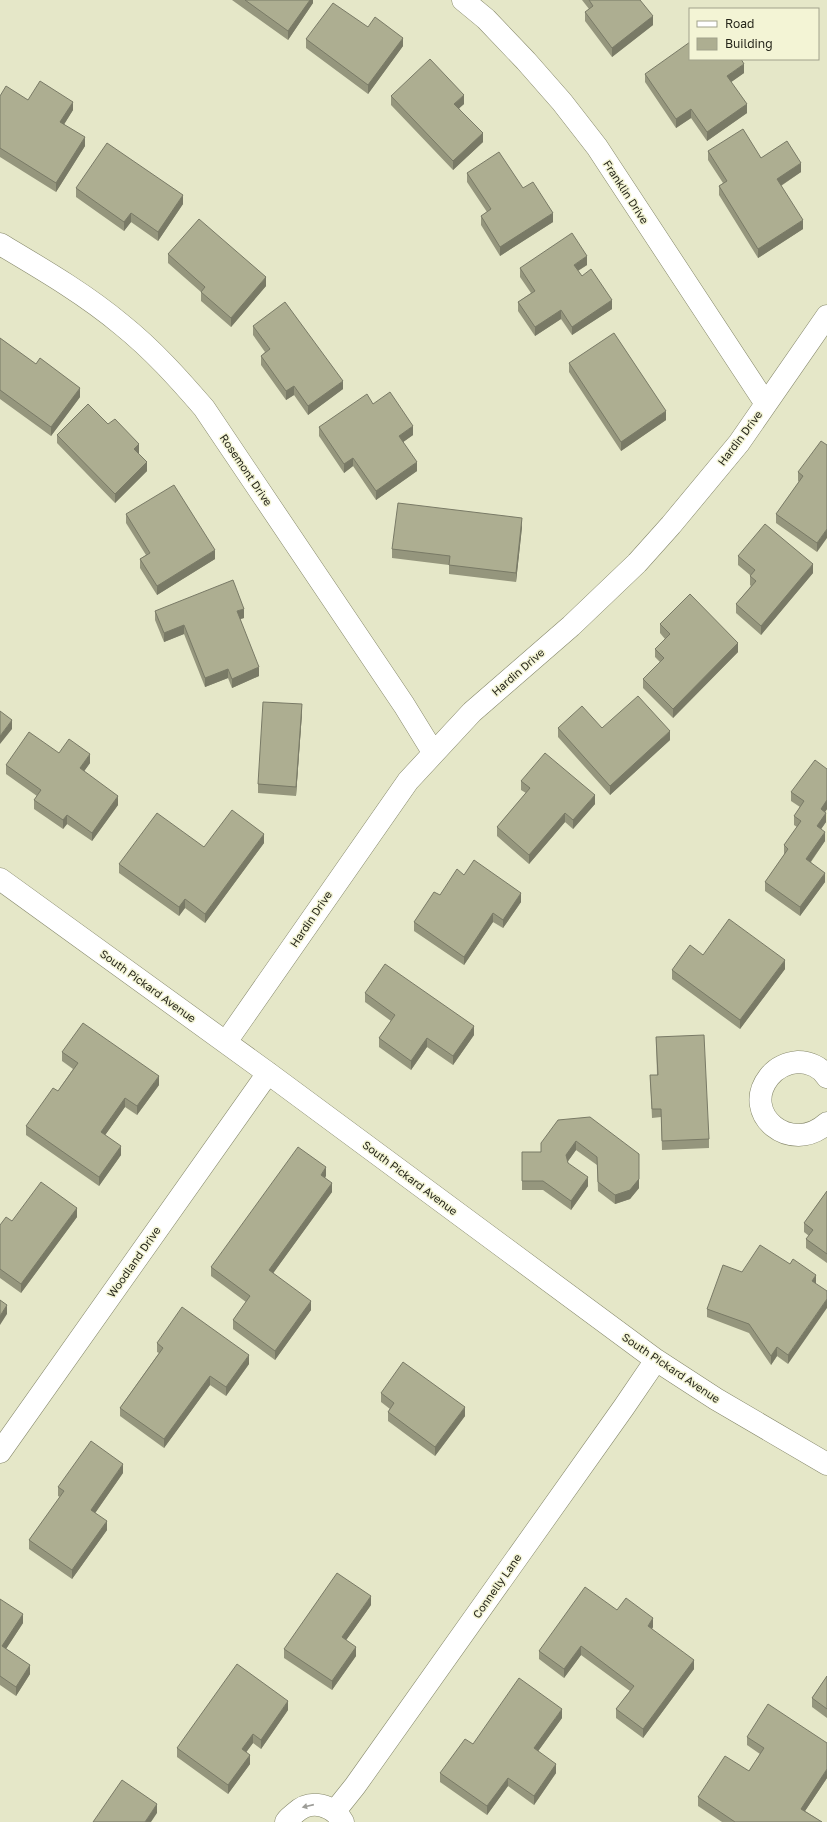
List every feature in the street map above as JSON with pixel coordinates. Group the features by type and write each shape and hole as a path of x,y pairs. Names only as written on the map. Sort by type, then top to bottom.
{"street":[{"name":"Franklin Drive","path":"463,0 486,19 562,102 592,142 766,404"},
{"name":"Rosemont Drive","path":"0,244 69,286 122,324 166,364 204,408 404,705 433,752"},
{"name":"Hardin Drive","path":"226,1042 372,830 408,781 433,752 472,712 570,626 637,563 671,525 739,443 827,316"},
{"name":"South Pickard Avenue","path":"0,879 226,1042 656,1360 716,1399 827,1464"},
{"path":"827,1077 819,1068 806,1062 788,1063 774,1070 763,1084 761,1095 762,1107 767,1119 776,1128 784,1133 796,1136 807,1134 827,1123"},
{"name":"Woodland Drive","path":"0,1452 268,1073"},
{"name":"Connelly Lane","path":"286,1822 300,1808 310,1805 320,1804 339,1816 359,1780 620,1413 656,1360"}],"building":[{"path":"245,0 310,0 288,31"},
{"path":"589,0 640,0 653,16 612,48 585,12 593,6"},
{"path":"333,3 368,27 375,17 403,38 368,85 306,39"},
{"path":"689,43 689,60 742,60 744,64 727,76 747,104 707,132 691,109 676,119 645,74"},
{"path":"430,59 464,95 454,104 483,133 453,161 391,96"},
{"path":"40,81 73,102 60,122 85,137 56,183 0,148 0,96 6,86 28,100"},
{"path":"743,129 761,158 787,141 801,163 777,179 803,220 758,249 719,186 727,181 708,151"},
{"path":"107,143 183,195 158,232 131,213 124,222 76,188"},
{"path":"499,152 523,188 533,182 553,213 500,247 481,216 491,209 467,173"},
{"path":"199,219 266,277 231,318 201,292 205,287 168,254"},
{"path":"572,233 587,256 574,265 582,276 591,269 612,300 572,327 561,310 535,327 518,302 535,291 520,268"},
{"path":"285,302 343,381 308,406 294,386 286,391 261,356 270,349 253,326"},
{"path":"614,333 666,411 621,442 569,363"},
{"path":"0,338 36,364 40,358 80,388 51,427 0,390"},
{"path":"390,392 413,426 399,436 417,462 376,491 353,458 344,464 319,427 367,394 373,404"},
{"path":"88,404 108,424 115,419 139,444 134,449 147,462 115,494 57,435"},
{"path":"821,441 827,445 827,529 817,543 776,514 803,476 798,472"},
{"path":"174,485 215,550 157,586 140,559 150,553 126,514"},
{"path":"398,503 522,518 516,573 449,565 450,556 392,549"},
{"path":"765,524 813,564 761,626 736,604 756,581 750,576 755,570 738,556"},
{"path":"233,580 244,609 237,611 259,667 232,679 228,669 205,678 184,625 164,633 155,611"},
{"path":"690,594 738,643 673,709 643,679 664,658 655,649 670,634 660,624"},
{"path":"638,696 670,731 610,786 558,728 582,706 602,728"},
{"path":"263,702 302,704 296,787 258,784"},
{"path":"0,711 12,720 0,736"},
{"path":"29,732 59,753 69,739 90,754 80,768 118,796 92,833 67,815 63,820 34,800 41,790 6,765"},
{"path":"545,753 595,795 573,820 565,813 529,855 497,827 530,788 521,781"},
{"path":"815,760 827,769 827,800 821,809 826,813 817,826 825,832 806,859 825,873 800,907 765,882 788,849 784,845 801,821 794,816 804,801 791,792"},
{"path":"232,810 264,834 205,914 185,899 179,907 119,864 157,813 204,847"},
{"path":"474,860 521,893 503,920 493,913 464,957 414,922 434,892 440,895 457,869 464,875"},
{"path":"729,919 785,960 740,1020 672,970 690,945 703,955"},
{"path":"385,964 474,1026 453,1056 427,1038 411,1061 379,1038 395,1015 365,993"},
{"path":"83,1023 159,1076 137,1106 125,1098 101,1132 121,1146 99,1177 26,1126 53,1088 58,1091 78,1063 62,1052"},
{"path":"704,1035 709,1139 662,1141 661,1109 652,1109 650,1075 658,1075 656,1037"},
{"path":"590,1117 639,1154 639,1179 630,1190 615,1195 598,1182 597,1157 576,1141 566,1155 568,1163 588,1177 571,1201 543,1181 522,1181 522,1152 541,1152 541,1143 558,1120"},
{"path":"298,1147 326,1167 321,1175 332,1183 269,1270 311,1301 275,1351 233,1320 250,1296 211,1267"},
{"path":"41,1182 77,1208 21,1284 0,1269 0,1225 6,1217 12,1221"},
{"path":"827,1191 827,1254 806,1239 813,1230 804,1223"},
{"path":"760,1245 790,1264 793,1259 816,1275 812,1281 827,1291 827,1299 788,1355 777,1347 771,1356 749,1324 707,1309 723,1265 742,1272"},
{"path":"0,1300 7,1305 0,1316"},
{"path":"182,1307 249,1355 226,1387 210,1376 164,1439 120,1408 163,1348 157,1343"},
{"path":"403,1362 465,1407 435,1447 388,1412 394,1403 381,1393"},
{"path":"91,1441 123,1464 91,1510 107,1521 72,1570 29,1540 64,1491 58,1487"},
{"path":"337,1573 371,1596 342,1637 356,1647 332,1681 284,1649"},
{"path":"585,1587 617,1610 626,1598 653,1618 648,1626 694,1660 643,1729 616,1709 634,1686 581,1646 564,1669 539,1651"},
{"path":"0,1599 23,1614 2,1646 30,1665 16,1687 0,1676"},
{"path":"237,1664 288,1701 261,1740 253,1734 242,1749 250,1755 228,1785 177,1748"},
{"path":"827,1676 827,1709 812,1698"},
{"path":"519,1678 562,1709 534,1748 556,1764 534,1796 508,1778 487,1806 440,1773 465,1739 473,1744"},
{"path":"768,1704 827,1743 827,1769 801,1809 822,1822 735,1822 698,1797 725,1756 749,1771 764,1748 747,1737"},
{"path":"122,1780 157,1804 145,1822 93,1822"}]}
